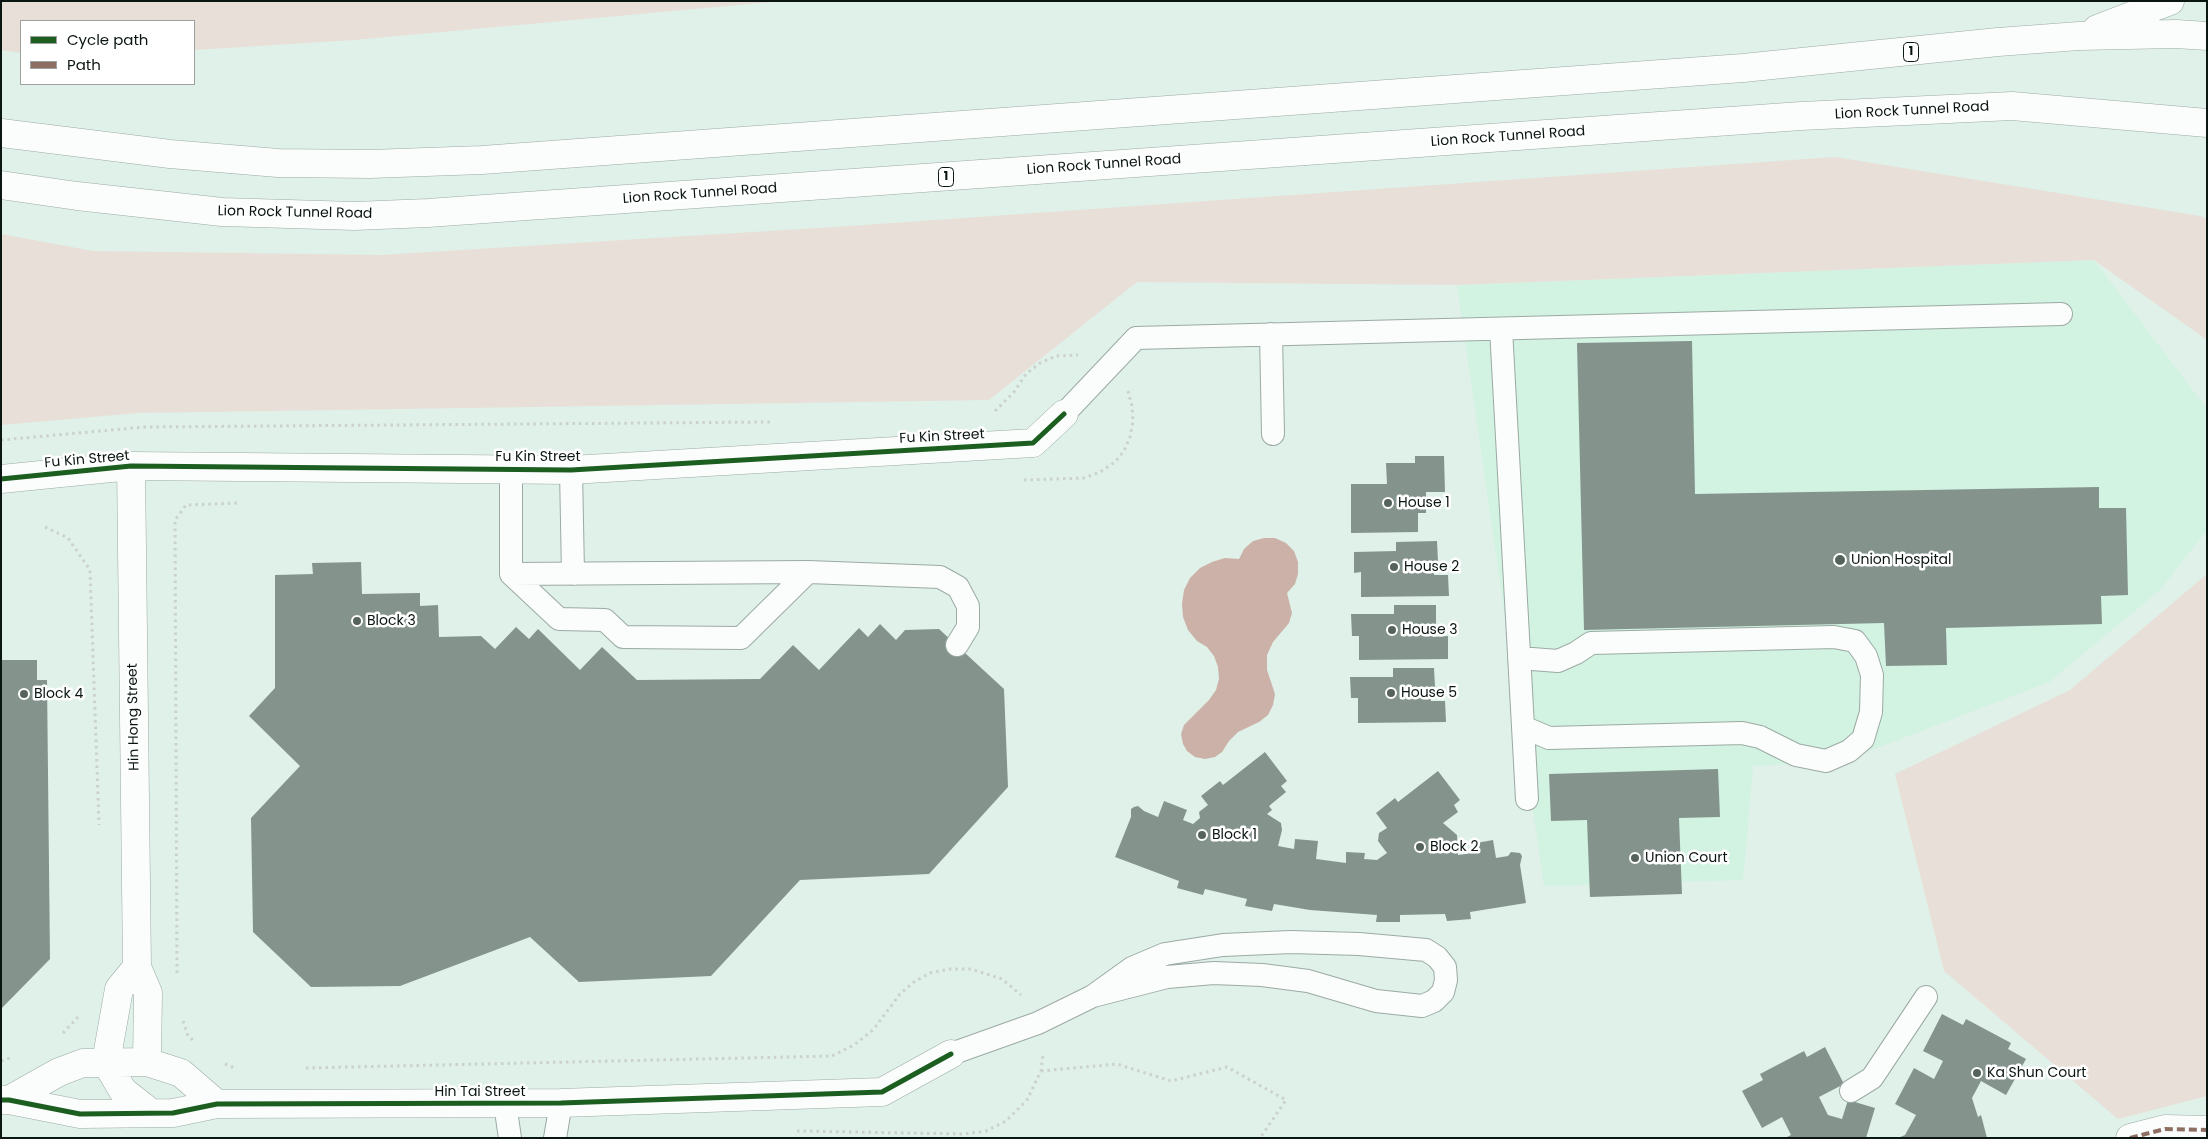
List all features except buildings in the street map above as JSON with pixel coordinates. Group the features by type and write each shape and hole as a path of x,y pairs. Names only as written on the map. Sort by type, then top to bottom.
{"main road":[{"name":"1","path":"2079,36 2170,1"},
{"name":"1","path":"1,133 116,148 278,164 482,160 1743,68 1998,42 2079,36 2176,34 2207,36"},
{"name":"Lion Rock Tunnel Road","path":"1,185 76,196 222,212 355,216 428,214 1801,116 2012,106 2207,123"},
{"name":"Fu Kin Street","path":"1,479 131,466 571,470 1033,443 1064,414"},
{"name":"Hin Hong Street","path":"131,466 136,967 148,993 147,1062"},
{"path":"136,967 119,989 106,1062 123,1091 151,1113"},
{"name":"Hin Tai Street","path":"5,1100 80,1114 173,1113 217,1104 561,1103 882,1092 951,1054"},
{"name":"Hin Tai Street","path":"5,1100 59,1072 84,1063 147,1062 181,1073 217,1104"},
{"path":"2130,1138 2165,1129 2207,1130"}],"lane":[{"path":"2170,120 2207,134"},
{"path":"1064,414 1136,338 2061,314"},
{"path":"1501,329 1527,799"},
{"path":"1271,334 1273,434"},
{"path":"511,469 512,574 559,620 606,620 623,637 740,638 808,572"},
{"path":"571,470 573,574"},
{"path":"512,574 808,572 940,577 958,587 968,606 968,627 957,645"},
{"path":"1519,658 1558,661 1576,653 1591,643 1834,637 1854,641 1866,656 1872,675 1871,712 1863,739 1849,750 1826,761 1796,755 1760,737 1742,733 1549,738 1523,727"},
{"path":"951,1054 1038,1023 1093,996 1132,968 1165,954 1224,945 1282,942 1359,944 1426,950 1437,957 1444,968 1446,980 1443,992 1434,1001 1422,1006 1376,1001 1308,981 1262,974 1224,973 1167,978 1093,996"},
{"path":"1851,1091 1872,1078 1926,997"},
{"path":"555,1138 561,1103"},
{"path":"505,1104 510,1138"}],"path":[{"path":"177,976 175,520 186,505"},
{"path":"45,527 68,538 90,570 99,826"},
{"path":"180,1013 188,1036"},
{"path":"1041,1071 1117,1064 1171,1081 1227,1067 1286,1100 1260,1138"}],"shaded area":[{"path":"1,1 783,1 354,40 195,50 195,20 20,20 20,53 1,50"},
{"path":"1835,157 2200,216 2207,219 2207,340 2094,260 1457,285 1137,282 989,400 138,413 1,425 1,234 93,251 381,255 850,226"},
{"name":"Union Hospital","path":"2094,260 2207,409 2207,530 2160,590 2049,682 1843,761 1753,766 1743,880 1544,886 1457,285"},
{"path":"1275,538 1286,543 1294,551 1298,562 1298,574 1295,584 1287,593 1292,613 1289,623 1273,642 1267,655 1267,670 1275,694 1273,705 1268,715 1259,722 1238,732 1222,752 1215,757 1205,759 1195,757 1187,751 1181,734 1184,725 1209,700 1216,690 1219,679 1218,667 1214,656 1188,630 1183,617 1184,590 1190,578 1200,568 1225,558 1239,559 1244,549 1253,541"},
{"path":"2207,574 2207,1096 2118,1119 1944,971 1895,774 2070,690"}],"marked path":[{"path":"2130,1138 2165,1129 2207,1130"}],"cycle path":[{"path":"1,479 131,466 571,470 1033,443 1064,414"},
{"path":"1,1100 80,1114 173,1113 217,1104 561,1103 882,1092 951,1054"}],"place":[{"name":"House 1","path":"1388,503"},
{"name":"Union Hospital","path":"1840,560"},
{"name":"House 2","path":"1394,567"},
{"name":"Block 3","path":"357,621"},
{"name":"House 3","path":"1392,630"},
{"name":"House 5","path":"1391,693"},
{"name":"Block 4","path":"24,694"},
{"name":"Block 1","path":"1202,835"},
{"name":"Block 2","path":"1420,847"},
{"name":"Union Court","path":"1635,858"},
{"name":"Ka Shun Court","path":"1977,1073"}]}
